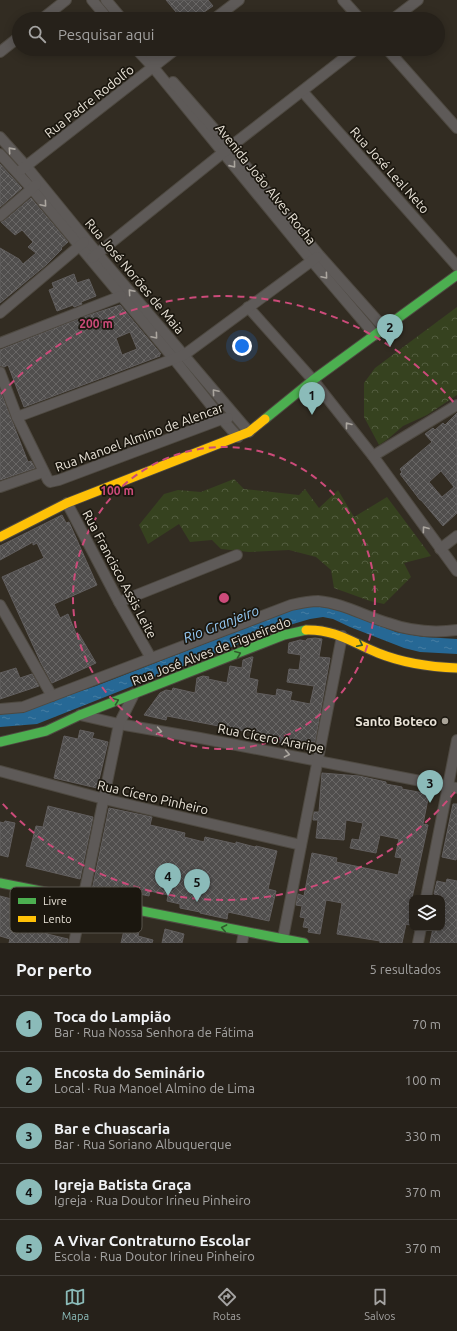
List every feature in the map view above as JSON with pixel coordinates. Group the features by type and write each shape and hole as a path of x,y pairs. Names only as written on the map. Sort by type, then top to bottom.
{"street":[{"path":"51,12 66,0"},
{"path":"92,0 102,12"},
{"path":"106,0 116,12"},
{"path":"223,12 239,0"},
{"path":"343,0 354,12"},
{"path":"402,12 418,0"},
{"path":"0,52 12,43"},
{"name":"Avenida João Alves Rocha","path":"144,56 155,65 227,150 315,258 375,335"},
{"name":"Avenida João Alves Rocha","path":"150,56 155,65"},
{"name":"Rua Padre Rodolfo","path":"18,173 167,56"},
{"path":"94,256 347,56"},
{"path":"393,56 457,128"},
{"name":"Rua José Leal Neto","path":"303,92 457,266"},
{"name":"Rua José Norões de Maia","path":"0,137 26,166 36,186 179,357 222,419 238,437"},
{"name":"Rua José Norões de Maia","path":"0,154 18,173 36,186"},
{"path":"0,216 36,186"},
{"path":"0,313 83,242"},
{"name":"Rua José Norões de Maia","path":"94,256 121,296 249,432"},
{"path":"17,417 179,357 315,258"},
{"name":"Avenida João Alves Rocha","path":"315,258 384,328"},
{"path":"0,537 67,503 249,432 313,380 457,275"},
{"path":"0,343 121,296"},
{"path":"248,307 313,380 373,456 457,571"},
{"path":"0,372 17,417 43,472"},
{"path":"373,456 457,405"},
{"name":"Rua Manoel Almino de Alencar","path":"0,487 43,472 50,482 59,480 222,419 236,417"},
{"name":"Rua Francisco Assis Leite","path":"67,503 119,602 151,658"},
{"path":"440,549 457,536"},
{"path":"119,602 237,555"},
{"name":"Rua José Alves de Figueiredo","path":"0,709 23,707 291,606 312,601 333,603 388,624 409,629 444,632 457,630"},
{"path":"0,605 52,696"},
{"name":"Rua José Alves de Figueiredo","path":"0,742 46,731 80,715 284,635 310,629 342,636 398,660 426,666 457,668"},
{"path":"283,938 342,636"},
{"path":"85,887 119,724 134,694"},
{"name":"Rua Cícero Araripe","path":"80,715 119,724 318,760 453,787"},
{"path":"427,895 453,787 457,740"},
{"name":"Rua Cícero Pinheiro","path":"0,771 104,799 301,845"},
{"path":"0,883 19,887"},
{"path":"142,912 304,943"},
{"path":"418,943 420,931"},
{"path":"242,943 244,932"},
{"path":"74,943 76,933"}],"green space":[{"path":"457,307 457,395 427,415 403,426 379,445 364,417 364,383 375,368"},
{"path":"234,479 244,489 299,495 305,489 319,508 338,490 354,517 387,497 431,556 404,563 411,577 384,604 370,601 334,588 331,570 316,557 289,550 249,552 221,549 212,540 190,542 179,524 148,544 139,525 164,494 178,490 201,492"}],"water":[{"path":"319,605 338,607 396,632 424,637 457,639 457,654 420,652 404,648 333,619 323,617 310,619 276,629 37,724 0,727 0,713 25,709 96,686 294,609"}],"building":[{"path":"166,0 208,0 213,6 204,12 176,12"},
{"path":"0,164 22,188 0,207"},
{"path":"31,198 68,242 46,265 0,303 0,248 19,259 23,264 36,253 28,247 33,242 22,230 15,235 1,222"},
{"path":"74,274 77,283 89,279 96,296 81,302 82,304 74,307 73,305 57,311 49,290 54,288 52,283"},
{"path":"120,305 161,354 159,354 160,356 24,407 8,365 4,367 0,366 0,350 86,316","holes":["130,332 137,349 122,355 116,338"]},
{"path":"0,390 28,462 31,461 35,468 0,480"},
{"path":"457,413 457,513 443,526 400,474 402,472 400,469 432,442 425,434 433,428 435,430 443,423 445,425","holes":["441,471 454,487 442,497 429,482"]},
{"path":"62,515 66,523 69,522 97,585 54,604 60,618 68,614 77,636 79,634 96,663 52,683 41,663 2,577 44,558 37,543 33,545 33,542 0,560 0,546"},
{"path":"307,639 322,639 319,657 330,658 315,742 308,741 307,747 273,741 274,737 239,730 239,734 228,732 229,728 167,716 166,720 144,715 160,693 166,690 172,691 173,688 195,693 197,678 203,676 209,677 208,679 227,683 230,666 242,668 243,660 251,657 253,657 249,678 258,680 256,693 276,696 277,689 292,692 290,700 310,704 314,686 287,682 289,669 299,670 301,655 288,653 289,643 300,640 306,641"},
{"path":"16,668 20,678 32,674 39,686 0,699 0,673"},
{"path":"80,730 94,733 92,738 108,742 97,788 54,778 64,736 78,739"},
{"path":"322,773 359,776 386,782 386,784 402,787 402,789 429,794 423,824 428,825 413,895 409,895 409,925 406,924 402,943 380,943 380,941 337,934 342,903 326,900 320,934 308,932 309,928 303,927 305,918 300,917 302,906 296,905 298,894 304,896 312,853 337,858 336,862 398,875 402,858 395,857 399,839 380,835 376,853 350,848 352,839 359,840 363,823 346,820 344,840 316,838 318,820 313,820 313,818 314,812 319,812"},
{"path":"453,804 457,804 456,860 442,857"},
{"path":"48,806 93,817 80,879 26,866 36,826 43,827"},
{"path":"109,808 152,817 150,825 185,833 184,837 204,842 205,837 277,851 268,889 276,891 269,921 228,912 227,919 180,908 180,904 167,901 168,895 150,891 149,896 142,894 142,887 93,887"},
{"path":"5,821 15,823 8,857 0,855 0,822 4,823"},
{"path":"447,879 457,881 457,943 430,943 432,931 445,931 445,895 434,894 437,881 446,883"},
{"path":"0,896 10,899 10,933 47,933 68,939 68,943 9,943 10,939 0,936"},
{"path":"165,929 184,934 182,943 162,943"},
{"path":"123,933 138,933 138,936 153,940 152,943 121,943"}],"traffic: fast":[{"path":"265,419 313,380 457,275"},
{"path":"0,742 46,731 80,715 284,635 306,630"},
{"path":"0,883 20,887"},
{"path":"142,911 304,943"}],"traffic: slow":[{"path":"0,537 67,503 249,432 265,419"},
{"path":"306,630 316,630 335,634 378,653 407,662 437,667 457,668"}],"place":[{"name":"Encosta do Seminário","path":"390,347"},
{"name":"Toca do Lampião","path":"312,415"},
{"name":"Santo Boteco","path":"445,721"},
{"name":"Bar e Chuascaria","path":"430,803"},
{"name":"Igreja Batista Graça","path":"168,896"},
{"name":"A Vivar Contraturno Escolar","path":"197,902"}],"water label":[{"name":"Rio Granjeiro","path":"221,624"}]}
